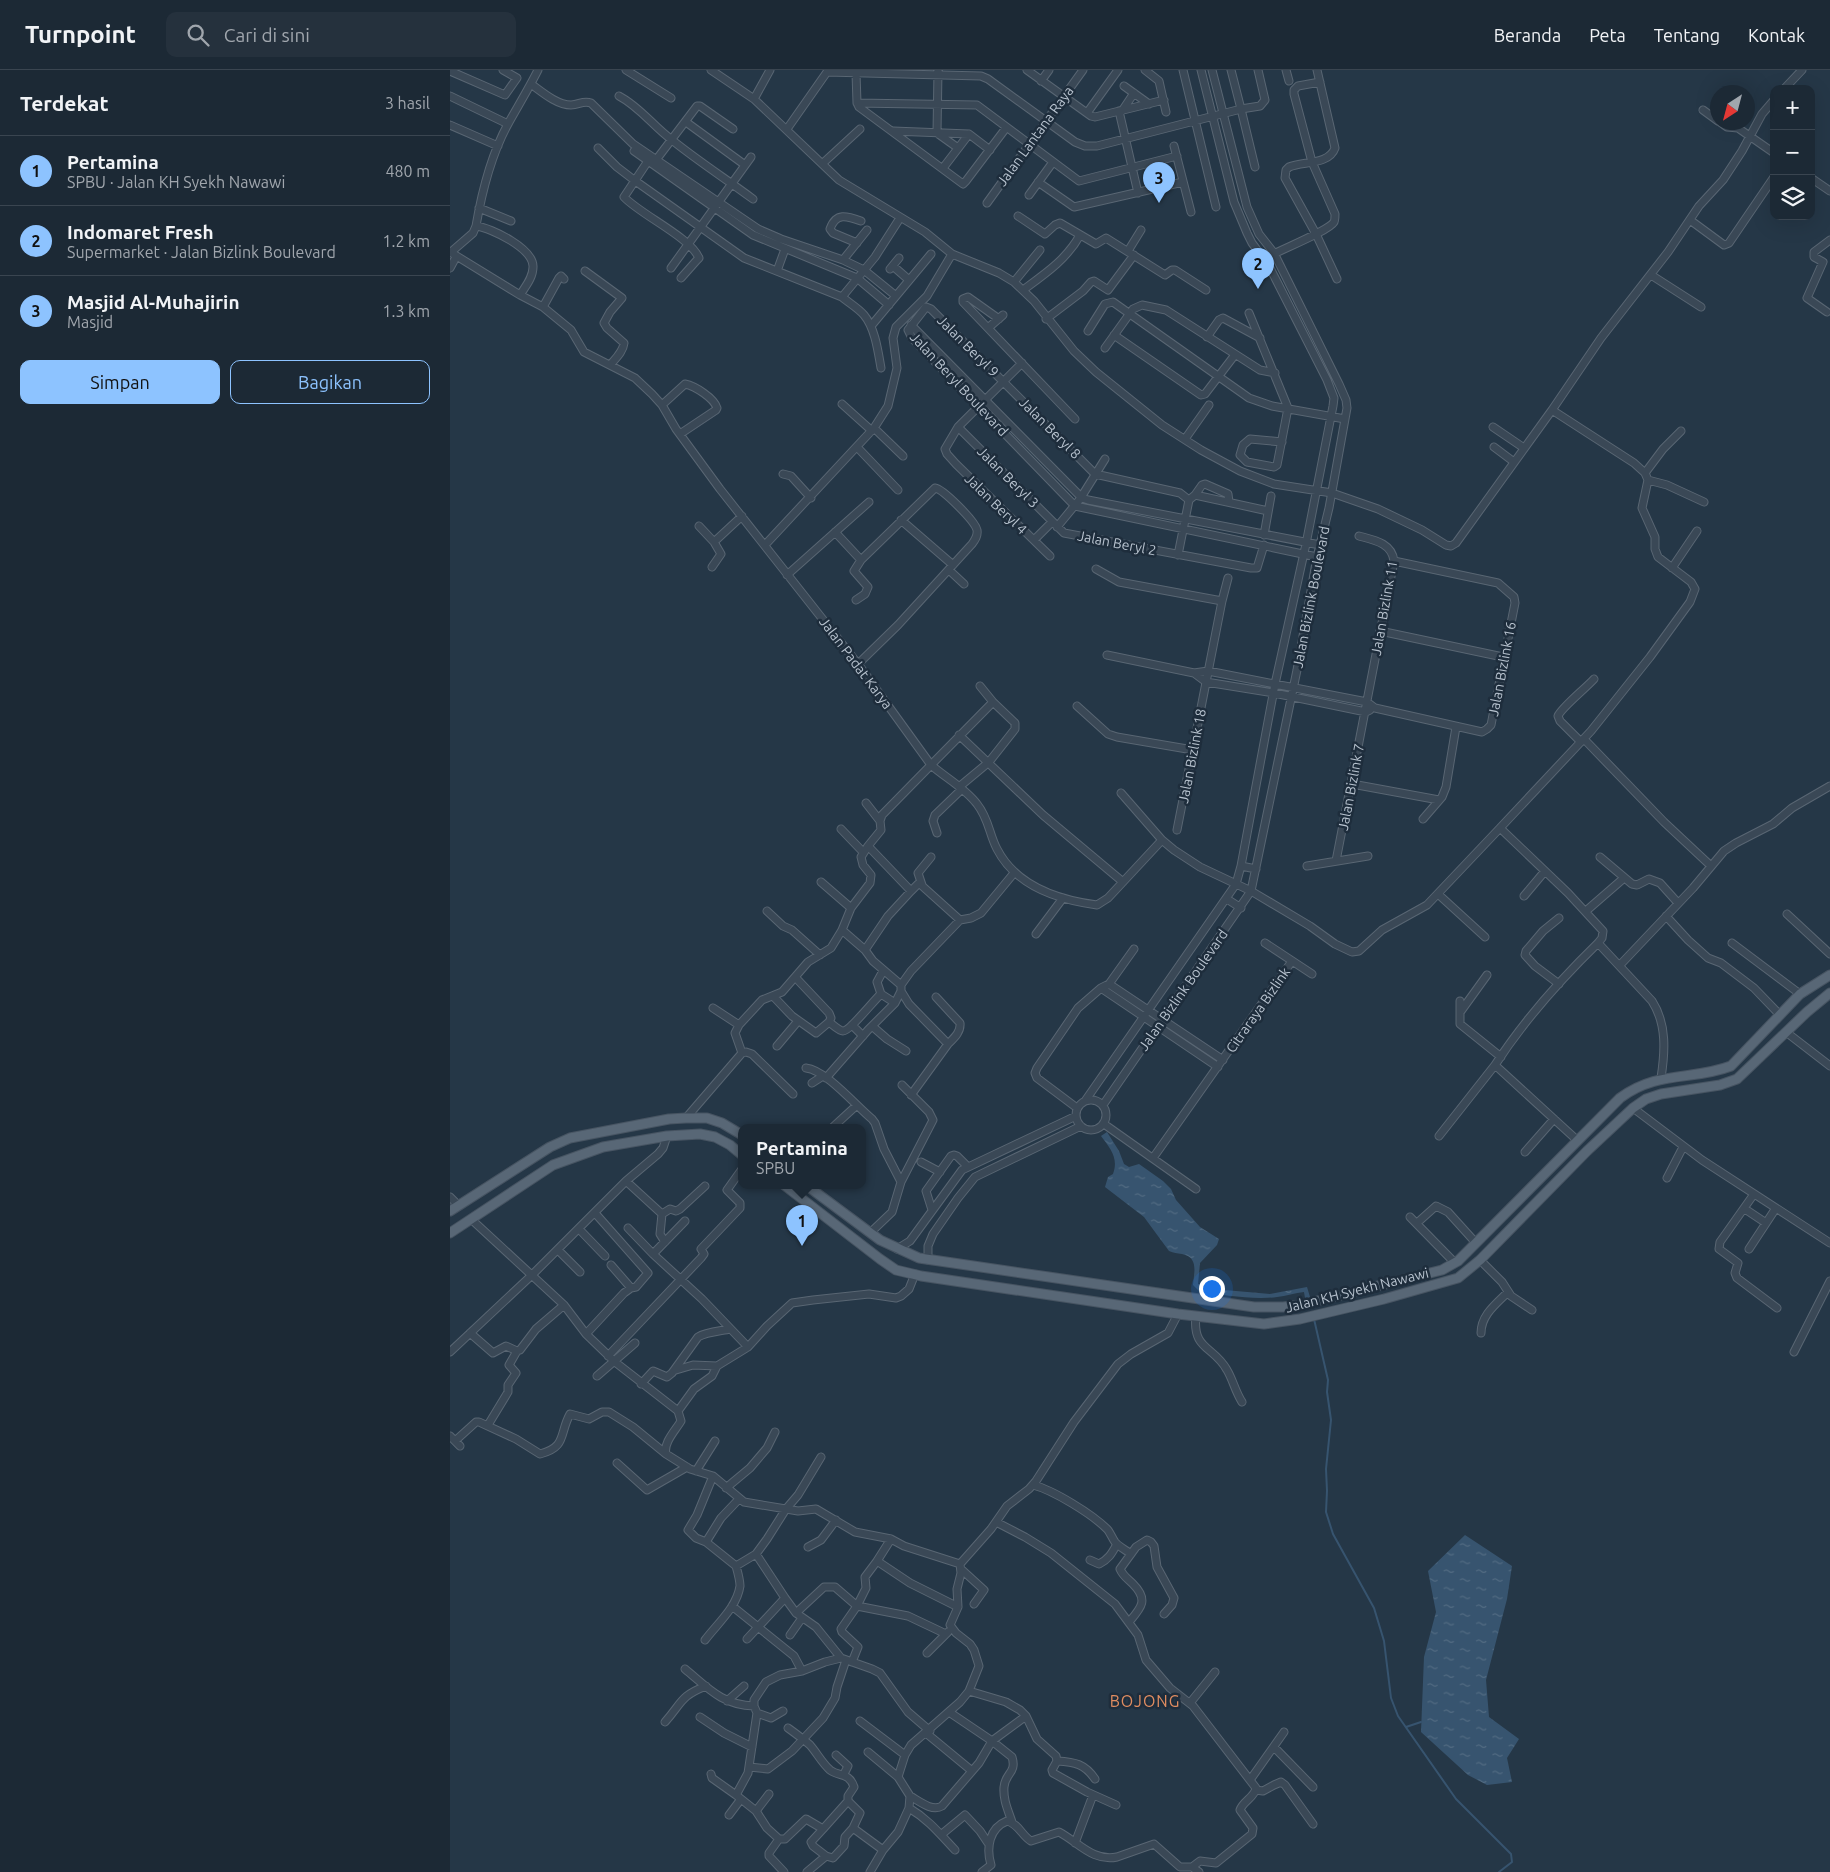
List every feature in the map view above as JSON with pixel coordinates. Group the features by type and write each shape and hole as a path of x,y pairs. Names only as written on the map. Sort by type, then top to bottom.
{"main road":[{"name":"Jalan KH Syekh Nawawi","path":"811,1189 870,1233 897,1249 928,1260 1254,1307 1283,1307 1301,1304 1442,1270 1454,1263 1554,1166 1620,1098 1645,1083 1661,1078 1716,1071 1731,1066 1800,994 1830,975"},
{"name":"Jalan KH Syekh Nawawi","path":"789,1189 880,1260 896,1270 1178,1314 1264,1324 1290,1322 1384,1299 1458,1278 1480,1260 1606,1131 1632,1108 1646,1099 1661,1094 1720,1085 1737,1079 1830,993"},
{"path":"450,1211 550,1147 570,1138 669,1119 686,1118 707,1118 722,1123 738,1132"},
{"path":"450,1233 538,1174 565,1159 603,1147 667,1136 700,1134 715,1137 738,1152"},
{"path":"1554,1166 1562,1175"}],"street":[{"path":"450,71 505,95 517,78 503,70"},
{"path":"450,268 452,254 473,233 487,174 498,146 538,70"},
{"path":"626,70 671,98"},
{"path":"711,70 754,99 839,180 938,241 952,254 999,272 1014,282 1023,290 1074,351 1096,372 1162,425 1201,450 1240,471 1274,484 1332,493 1378,509 1451,546 1456,543 1552,410 1601,338 1651,275 1699,206 1723,180 1762,114 1770,105"},
{"path":"754,99 770,70"},
{"path":"1027,70 1095,118 1164,100"},
{"path":"1041,81 1049,70"},
{"name":"Jalan Lantana Raya","path":"987,203 1083,70"},
{"path":"1087,113 1118,70"},
{"path":"1145,70 1159,81 1166,112"},
{"path":"1184,70 1216,208"},
{"name":"Jalan Bizlink Boulevard","path":"1085,1101 1236,884 1334,398 1269,266 1252,243 1234,202 1201,70"},
{"name":"Jalan Bizlink Boulevard","path":"1103,1105 1251,891 1332,493 1345,419 1346,400 1339,384 1274,253 1259,234 1247,207 1212,70"},
{"path":"1231,70 1255,167"},
{"path":"787,129 827,72 938,73 981,76 988,79 1075,142 1085,146 1098,146 1260,106 1264,104 1265,100 1258,70"},
{"path":"1286,70 1289,81"},
{"path":"1317,70 1336,148 1334,153 1328,158 1289,167 1285,178 1316,234 1337,279"},
{"path":"1788,85 1801,70"},
{"path":"856,73 857,103 859,107 964,184 1006,128"},
{"path":"938,73 938,133"},
{"path":"1264,259 1316,234 1331,226 1334,222 1336,214 1312,162 1294,90 1298,86 1320,82"},
{"path":"530,84 564,104 573,105 586,101 592,104 633,144 781,245 843,260 864,270 896,296"},
{"path":"1124,86 1149,104"},
{"path":"1134,93 1120,111 1138,193"},
{"path":"450,96 508,124"},
{"path":"619,96 638,108 672,140 753,199"},
{"path":"586,101 632,149 753,235 857,278 889,304"},
{"path":"857,103 977,105 1079,181 1177,156"},
{"path":"656,160 696,106 699,106 733,130"},
{"path":"1703,110 1710,115"},
{"path":"686,122 745,165"},
{"path":"451,128 498,146"},
{"path":"822,164 860,129"},
{"path":"1742,130 1770,149"},
{"path":"892,131 969,134 990,150"},
{"path":"938,133 958,148"},
{"path":"943,168 969,134"},
{"path":"1174,146 1191,212"},
{"path":"598,148 618,168 744,258 842,297 864,315 871,326 881,368"},
{"path":"671,268 751,157"},
{"path":"648,161 624,195 624,198 688,244 699,258 681,278"},
{"path":"1029,195 1053,162"},
{"path":"1815,181 1830,190"},
{"path":"1038,182 1074,207 1183,182"},
{"path":"1690,220 1727,245 1770,182"},
{"path":"479,208 510,221"},
{"path":"857,243 833,233 830,229 834,220 839,216 846,216 861,221"},
{"path":"1018,216 1045,234 1055,224 1060,222 1098,244 1106,238 1165,275 1175,270 1206,290"},
{"path":"842,297 881,248 900,218"},
{"path":"476,226 496,232 526,252 532,259 532,273 520,296"},
{"path":"843,260 867,230"},
{"path":"1046,319 1084,291 1091,282 1108,290 1131,253 1141,230"},
{"path":"1023,290 1060,263 1080,235"},
{"path":"1827,312 1807,298 1823,262 1814,257 1814,252 1830,240"},
{"path":"776,271 781,245"},
{"path":"1014,282 1040,250"},
{"name":"Jalan Padat Karya","path":"452,254 520,296 543,306 571,330 584,352 635,378 662,405 680,434 720,489 858,664 931,765 977,803 986,816 996,848 1014,873"},
{"path":"871,326 931,254"},
{"path":"765,545 873,430 888,406 897,368 893,338 896,327 927,296 952,254"},
{"path":"899,258 892,267 910,280"},
{"path":"585,271 622,298 610,312 604,323 605,327 624,343 624,347 610,365"},
{"path":"1651,275 1701,307"},
{"path":"543,306 559,278 561,276 564,278"},
{"name":"Jalan Beryl 9","path":"988,328 1001,317 968,297 964,298 963,302 1075,419"},
{"path":"1088,330 1108,302 1113,302 1249,398 1272,406 1345,419"},
{"path":"1105,348 1130,313 1139,305 1161,308 1234,356 1260,370 1275,373"},
{"name":"Jalan Beryl 9","path":"911,325 924,309 928,307 1004,382"},
{"path":"1249,313 1288,408 1282,442 1277,465 1275,467 1247,462 1240,455 1241,448 1248,440 1282,442"},
{"path":"1206,337 1219,320 1223,318 1260,338"},
{"name":"Jalan Beryl Boulevard","path":"911,325 982,404 1079,501"},
{"path":"1114,335 1201,395 1206,394 1234,356"},
{"path":"958,427 1022,362"},
{"name":"Jalan Beryl 8","path":"1004,382 1096,474"},
{"path":"662,405 685,384 694,387 714,400 716,410 680,434"},
{"path":"842,404 903,456"},
{"path":"1185,439 1210,405"},
{"path":"1552,410 1634,463 1647,476 1704,502"},
{"name":"Jalan Beryl 4","path":"958,427 945,449 946,454 1050,556"},
{"name":"Jalan Beryl 3","path":"958,427 1055,525"},
{"path":"1493,427 1524,448"},
{"path":"1121,793 1162,840 1200,867 1251,891 1310,926 1335,944 1352,952 1359,951 1382,930 1427,905 1438,894 1583,740 1650,657 1690,602 1695,589 1691,582 1658,557 1655,552 1655,536 1642,508 1647,476 1663,449 1681,431"},
{"path":"857,447 898,490"},
{"path":"1494,447 1514,462"},
{"path":"1034,540 1055,525 1079,501 1105,459"},
{"path":"783,474 791,476 810,498"},
{"path":"1096,474 1180,493 1189,500"},
{"path":"1178,555 1189,500 1202,485 1205,484 1228,494 1229,502"},
{"path":"856,600 865,594 868,587 854,571 861,560 935,488 939,488 975,525 977,536 972,544 892,631 858,664"},
{"path":"1195,495 1268,511"},
{"path":"1264,535 1271,496"},
{"path":"1079,501 1318,557"},
{"path":"787,575 869,502"},
{"path":"714,542 742,516"},
{"path":"901,520 951,567 964,584"},
{"name":"Jalan Beryl 2","path":"1055,525 1067,533 1251,568 1258,568 1264,545"},
{"path":"1184,525 1264,535 1320,546"},
{"path":"699,526 714,542 721,554 712,567"},
{"path":"1672,568 1697,531"},
{"path":"836,532 861,560"},
{"name":"Jalan Bizlink 11","path":"1359,536 1379,542 1388,548 1393,553 1394,561 1366,712"},
{"name":"Jalan Bizlink 16","path":"1375,708 1456,727 1482,732 1487,730 1491,725 1515,603 1514,597 1498,583 1394,561"},
{"path":"1096,568 1119,582 1222,601"},
{"name":"Jalan Bizlink 18","path":"1177,830 1228,578"},
{"path":"1380,631 1503,657"},
{"path":"1107,655 1194,673 1208,671 1368,702 1375,708 1366,712 1291,696 1206,682 1194,673"},
{"path":"1594,679 1580,694 1560,710 1558,716 1560,721 1583,740 1664,822 1711,866"},
{"path":"937,833 932,821 935,815 989,762 1015,730 1015,723 993,702 980,686"},
{"path":"880,821 885,811 993,702"},
{"path":"1077,706 1108,734 1193,750"},
{"name":"Jalan Bizlink 7","path":"1336,861 1366,712"},
{"path":"1422,819 1439,800 1446,787 1456,727"},
{"path":"960,735 1043,816 1123,882"},
{"path":"1352,784 1439,800"},
{"path":"1620,965 1724,851 1773,824 1792,808 1830,786"},
{"path":"742,1053 736,1033 739,1025 762,1000 787,988 808,962 831,948 842,930 851,908 872,879 861,861 865,849 881,830 880,821 866,803"},
{"path":"1439,1136 1559,984 1602,938 1603,930 1586,911 1500,828"},
{"path":"841,829 911,891"},
{"path":"812,1083 825,1077 895,1002 911,971 960,920 971,918 980,913 1014,873 1042,891 1063,898 1097,905 1104,901 1123,882 1162,840"},
{"path":"1308,866 1368,856"},
{"path":"1600,856 1632,884 1637,885 1649,879 1660,883 1678,903"},
{"path":"931,857 918,873 922,885 960,920"},
{"path":"1241,866 1256,868"},
{"path":"1524,896 1545,871"},
{"path":"1586,911 1624,878"},
{"path":"821,882 851,908"},
{"path":"865,950 888,916 918,884 922,885"},
{"path":"1438,894 1485,937"},
{"path":"1036,934 1063,898"},
{"path":"1227,899 1241,908"},
{"path":"767,911 783,926 794,930 820,955"},
{"path":"1787,914 1830,954"},
{"path":"1666,916 1708,958 1721,963 1754,988 1780,1015"},
{"path":"1559,918 1543,931 1526,951 1525,955 1535,966 1559,984"},
{"path":"842,930 865,950 868,956 901,988 910,1004 948,1044"},
{"name":"Citraraya Bizlink","path":"1265,943 1312,974"},
{"path":"1598,943 1652,1001 1662,1020 1664,1057 1661,1078"},
{"path":"1732,943 1800,994"},
{"path":"1082,1126 1077,1112 1037,1078 1036,1068 1078,1008 1101,988 1109,984 1134,948"},
{"name":"Citraraya Bizlink","path":"1153,1158 1292,961"},
{"path":"883,971 877,982 881,994 895,1002"},
{"path":"1460,1013 1487,975"},
{"path":"773,996 798,1021 816,1033 831,1018 829,1013 796,978"},
{"name":"Citraraya Bizlink","path":"1109,984 1147,1013 1158,1026 1218,1067"},
{"name":"Citraraya Bizlink","path":"1101,988 1147,1013 1163,1019 1223,1060"},
{"path":"829,1022 843,1031 881,994"},
{"path":"911,1095 959,1031 960,1023 936,997"},
{"path":"1460,1001 1458,1021 1462,1027 1501,1057"},
{"path":"713,1008 739,1025"},
{"path":"778,1046 798,1021"},
{"path":"852,1024 863,1036"},
{"path":"872,1026 887,1039 906,1051"},
{"path":"1786,1032 1830,1066"},
{"path":"686,1118 742,1053 748,1052 752,1054 793,1094"},
{"path":"1495,1066 1578,1141"},
{"path":"806,1068 812,1069 825,1077 875,1123 884,1149 901,1182"},
{"path":"870,1233 892,1212 901,1182 933,1120 929,1112 902,1085"},
{"path":"897,1249 910,1241 956,1177 967,1166 1077,1112 1085,1101 1092,1099 1103,1105 1107,1118 1104,1124 1093,1130 1082,1126 975,1177 933,1234 928,1246 928,1260"},
{"path":"836,1124 856,1105"},
{"path":"1632,1108 1683,1147 1830,1243"},
{"path":"1525,1152 1554,1120"},
{"path":"1104,1124 1196,1189"},
{"path":"450,1352 558,1250 626,1181 663,1148 667,1136"},
{"path":"1667,1178 1683,1147"},
{"path":"932,1210 926,1190 940,1172 954,1155 967,1166"},
{"path":"921,1162 940,1172"},
{"path":"608,1356 681,1280 704,1254 701,1248 740,1208 740,1203 727,1190 738,1175"},
{"path":"626,1181 662,1214"},
{"path":"662,1214 670,1209 676,1211 680,1209 705,1186"},
{"path":"1754,1194 1720,1242 1719,1249 1738,1263 1735,1272 1737,1278 1777,1308"},
{"path":"450,1197 459,1206"},
{"path":"1417,1223 1436,1206 1448,1212 1476,1243"},
{"path":"1745,1208 1766,1223"},
{"path":"1749,1249 1776,1208"},
{"path":"586,1334 631,1288 636,1287 648,1273 595,1213"},
{"path":"662,1214 660,1234 665,1242"},
{"path":"1410,1217 1454,1263"},
{"path":"471,1219 564,1305 586,1334 608,1356 641,1384 678,1411 681,1421 667,1444 666,1454"},
{"path":"653,1254 685,1221"},
{"path":"628,1228 748,1347"},
{"path":"579,1229 605,1256"},
{"path":"558,1250 580,1272"},
{"path":"1480,1260 1502,1282 1508,1292 1520,1303 1532,1310"},
{"path":"611,1265 631,1288"},
{"path":"676,1370 693,1365 716,1366 748,1347 792,1303 869,1294 896,1298 909,1289 915,1274"},
{"path":"1794,1352 1830,1282"},
{"path":"1481,1333 1484,1317 1508,1292"},
{"path":"488,1425 508,1392 508,1385 516,1373 509,1365 517,1351 523,1347 536,1329 564,1305"},
{"path":"898,1776 905,1754 911,1746 960,1702 969,1691 979,1666 977,1657 970,1644 952,1629 950,1622 958,1607 957,1589 961,1567 1007,1506 1033,1485 1074,1422 1118,1364 1168,1333 1178,1314"},
{"path":"1196,1316 1195,1327 1198,1339 1227,1369 1235,1392 1242,1402"},
{"path":"641,1384 653,1371 667,1377 676,1370 698,1337 703,1334 730,1329"},
{"path":"470,1334 493,1353 506,1346 517,1351"},
{"path":"597,1376 635,1343"},
{"path":"678,1411 694,1389 712,1376 716,1366"},
{"path":"455,1441 476,1422 488,1425 540,1454 551,1451 560,1442 570,1414 589,1419 602,1412 609,1412 632,1427 666,1454 686,1467 712,1476 739,1499 750,1504 798,1511 816,1509 855,1532 891,1539 904,1546 961,1567 984,1590 974,1604"},
{"path":"726,1488 750,1468 767,1448 775,1432"},
{"path":"696,1471 715,1441"},
{"path":"736,1566 756,1554 786,1509 798,1496 821,1457"},
{"path":"616,1463 647,1490 686,1467"},
{"path":"705,1640 732,1606 740,1586 736,1566 706,1542 696,1538 688,1529 694,1522 712,1476"},
{"path":"1033,1485 1060,1496 1100,1522 1117,1544 1131,1554"},
{"path":"706,1542 721,1518 739,1499"},
{"path":"808,1547 821,1540 836,1520"},
{"path":"996,1522 1025,1537 1070,1567 1115,1604 1138,1635 1146,1660 1170,1688 1190,1703 1256,1790 1263,1792 1279,1782 1286,1785 1312,1824"},
{"path":"749,1767 768,1769 792,1750 823,1718 835,1698 846,1660 858,1647 841,1629 857,1606 866,1588 865,1577 891,1539"},
{"path":"1129,1622 1140,1610 1143,1601 1142,1595 1120,1571 1121,1566 1141,1543 1147,1540 1152,1542 1154,1546 1158,1567 1174,1598 1172,1605 1164,1614"},
{"path":"1090,1560 1099,1564 1110,1556 1117,1544"},
{"path":"756,1554 796,1613 816,1627 846,1660"},
{"path":"1110,1556 1121,1566"},
{"path":"877,1561 910,1583 958,1607"},
{"path":"796,1613 824,1587 835,1587 857,1606 908,1616 946,1634"},
{"path":"747,1639 785,1598"},
{"path":"732,1606 794,1656 802,1671"},
{"path":"790,1636 802,1618"},
{"path":"927,1653 952,1629"},
{"path":"729,1815 749,1767 759,1691 766,1682 780,1675 802,1671 825,1662 846,1660 872,1668 880,1673 908,1712 972,1771"},
{"path":"685,1669 706,1686 710,1692 727,1701 755,1710 771,1718 783,1711"},
{"path":"1190,1703 1215,1672"},
{"path":"665,1722 688,1694 706,1686"},
{"path":"727,1701 744,1686"},
{"path":"969,1691 1006,1702 1020,1710 1026,1716 1037,1739 1056,1756 1057,1761 1052,1770 1053,1773 1116,1806"},
{"path":"950,1712 992,1740 1012,1757 1014,1768 1004,1788 1005,1805 1012,1822 1031,1841 1059,1832 1093,1854 1111,1858 1126,1855 1154,1844 1179,1870 1192,1868 1200,1861 1216,1863 1252,1834 1253,1828 1240,1810 1241,1806 1256,1790"},
{"path":"868,1752 898,1776 910,1796 923,1804 938,1808 944,1804 979,1763 992,1740 1026,1716"},
{"path":"700,1717 724,1733 752,1747"},
{"path":"860,1721 905,1754"},
{"path":"788,1728 802,1739 829,1769 844,1774 854,1787 848,1796 848,1801 811,1842 813,1846 826,1856 833,1858 837,1855 844,1846 845,1836 853,1828 860,1813 848,1801"},
{"path":"1250,1780 1284,1732"},
{"path":"1274,1747 1313,1787"},
{"path":"836,1755 848,1766 844,1774"},
{"path":"1057,1761 1082,1766 1088,1769 1095,1779"},
{"path":"711,1774 712,1778 756,1811 768,1828 779,1839 785,1839 806,1818 823,1829"},
{"path":"756,1811 769,1794"},
{"path":"1075,1843 1093,1795"},
{"path":"870,1872 883,1850 898,1832 909,1808 910,1796"},
{"path":"909,1808 922,1816 942,1834 955,1850"},
{"path":"942,1834 964,1815 973,1822 988,1843"},
{"path":"996,1872 991,1865 988,1843 993,1833 1002,1823 1012,1822"},
{"path":"853,1828 883,1850"},
{"path":"779,1839 768,1853 784,1872"},
{"path":"807,1872 826,1856"},
{"path":"982,1872 991,1865"},
{"path":"1192,1868 1199,1872"}],"water":[{"path":"1107,1132 1119,1151 1124,1164 1129,1167 1139,1164 1163,1181 1171,1189 1176,1200 1200,1227 1219,1239 1217,1245 1200,1263 1198,1284 1213,1289 1270,1294 1307,1287 1310,1297 1305,1298 1304,1292 1258,1298 1199,1291 1193,1285 1194,1266 1191,1258 1169,1251 1144,1217 1105,1187 1108,1177 1113,1174 1115,1168 1113,1154 1101,1136"},
{"path":"1465,1535 1512,1566 1507,1599 1486,1680 1489,1717 1519,1739 1507,1758 1512,1782 1487,1785 1468,1775 1421,1732 1424,1657 1436,1612 1428,1571"}],"waterway":[{"path":"1314,1319 1328,1380 1327,1392 1331,1420 1326,1469 1326,1512 1333,1534 1374,1608 1384,1641 1391,1698 1398,1716 1456,1799 1511,1854 1512,1862 1499,1872"},
{"path":"1406,1727 1421,1722"}],"place":[{"name":"Masjid Al-Muhajirin","path":"1159,203"},
{"name":"Indomaret Fresh","path":"1258,289"},
{"name":"Pertamina","path":"802,1246"}],"district":[{"name":"BOJONG","path":"1145,1701"}]}
